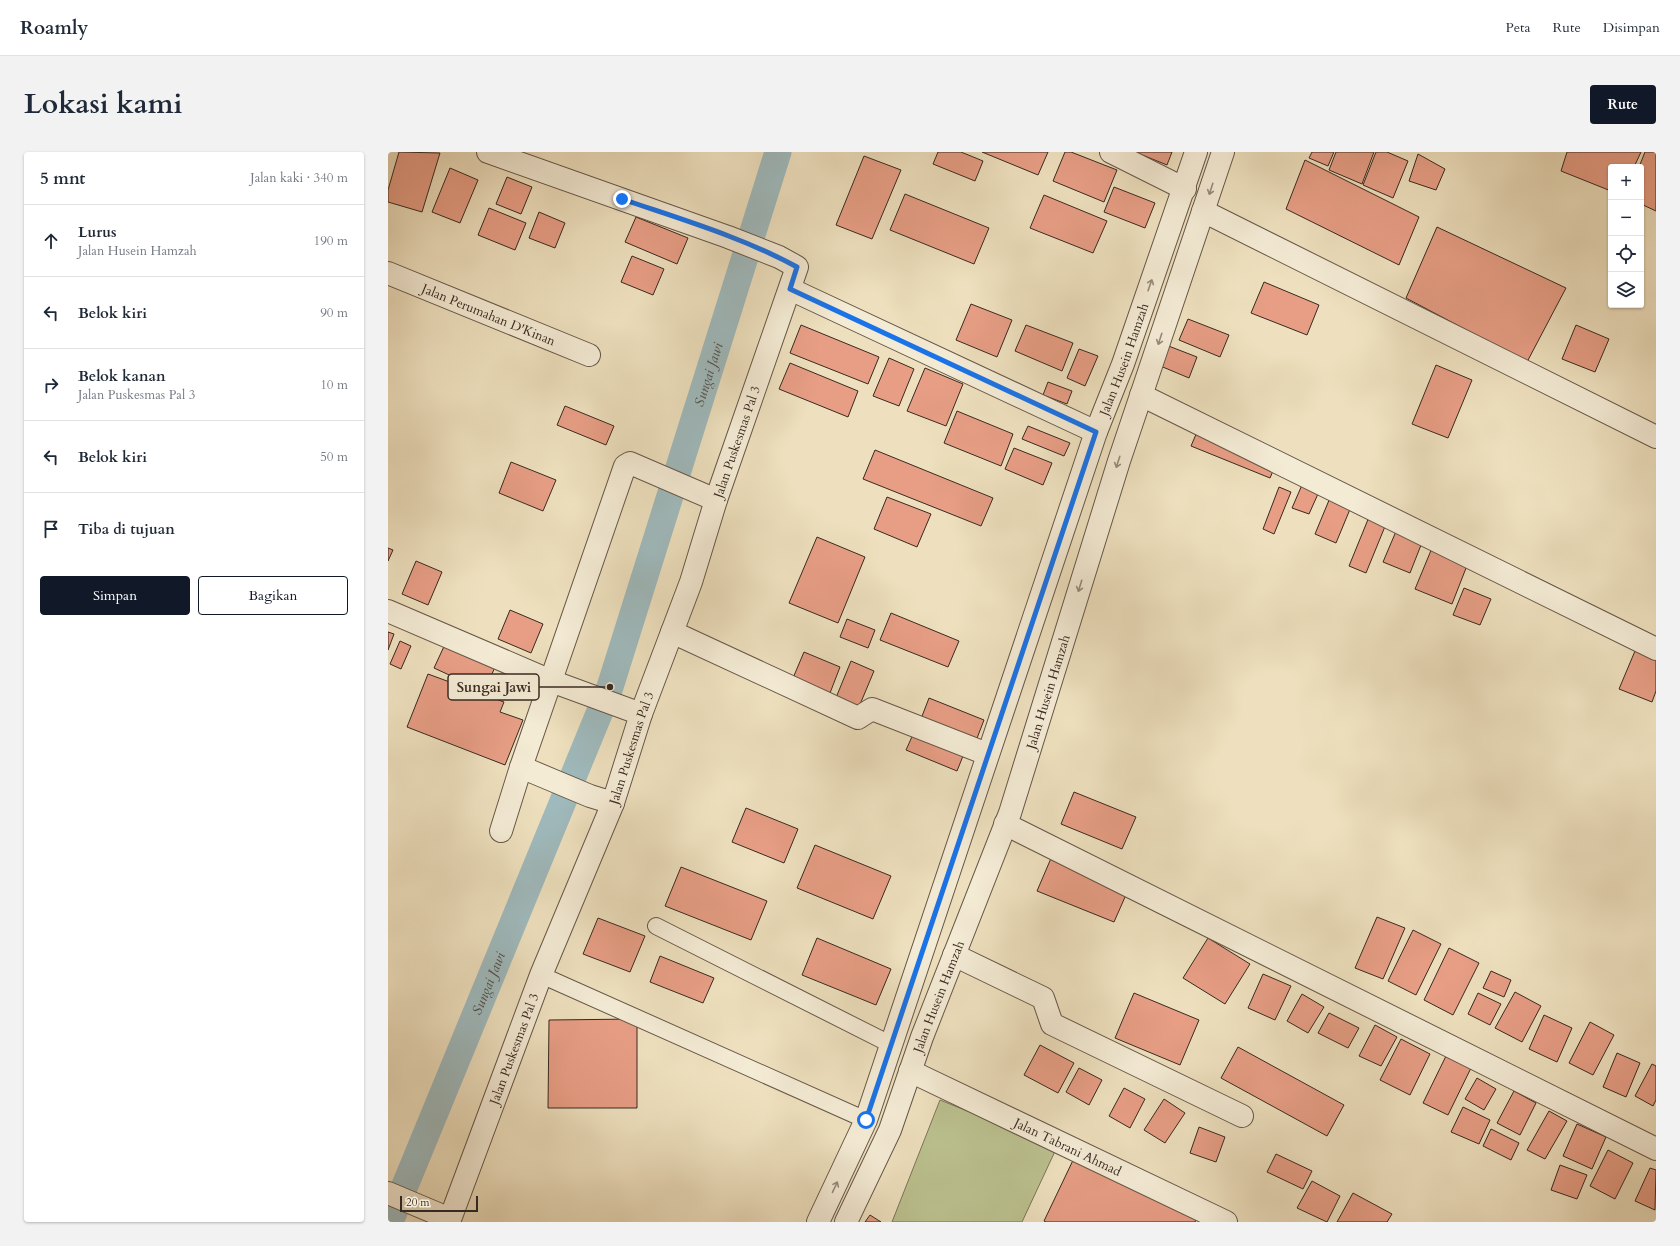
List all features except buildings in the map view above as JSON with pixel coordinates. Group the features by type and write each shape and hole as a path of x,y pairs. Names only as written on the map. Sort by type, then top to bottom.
{"street":[{"name":"Jalan Puskesmas Pal 3","path":"443,1218 541,975 613,803 641,714 691,582 716,500 790,289 788,262 728,237 488,152"},
{"path":"1111,152 1185,189"},
{"name":"Jalan Husein Hamzah","path":"818,1222 866,1120 1096,432 1123,364 1185,189 1196,152"},
{"name":"Jalan Husein Hamzah","path":"846,1222 890,1130 910,1071 1005,824 1119,461 1222,152"},
{"path":"1203,211 1656,438"},
{"name":"Jalan Perumahan D'Kinan","path":"388,273 589,355"},
{"path":"790,289 1096,432"},
{"path":"1141,395 1656,649"},
{"path":"501,831 521,767 552,682 625,466 630,463 716,500"},
{"path":"388,611 552,682 641,714"},
{"path":"672,632 858,718 872,709 988,754"},
{"path":"521,767 590,796 613,803"},
{"path":"1005,824 1656,1149"},
{"path":"954,955 1043,998 1052,1024 1242,1116"},
{"name":"Jalan Tabrani Ahmad","path":"910,1071 1226,1222"},
{"path":"388,1193 443,1218"}],"lane":[{"path":"656,926 892,1045"},
{"path":"541,975 866,1120"}],"green space":[{"path":"940,1100 1057,1147 1022,1222 892,1222"}],"waterway":[{"name":"Sungai Jawi","path":"390,1222 610,687 778,152"}],"place":[{"name":"Sungai Jawi","path":"610,687"}],"route":[{"path":"622,199 780,257 797,267 790,289 1096,432 866,1120"}]}
